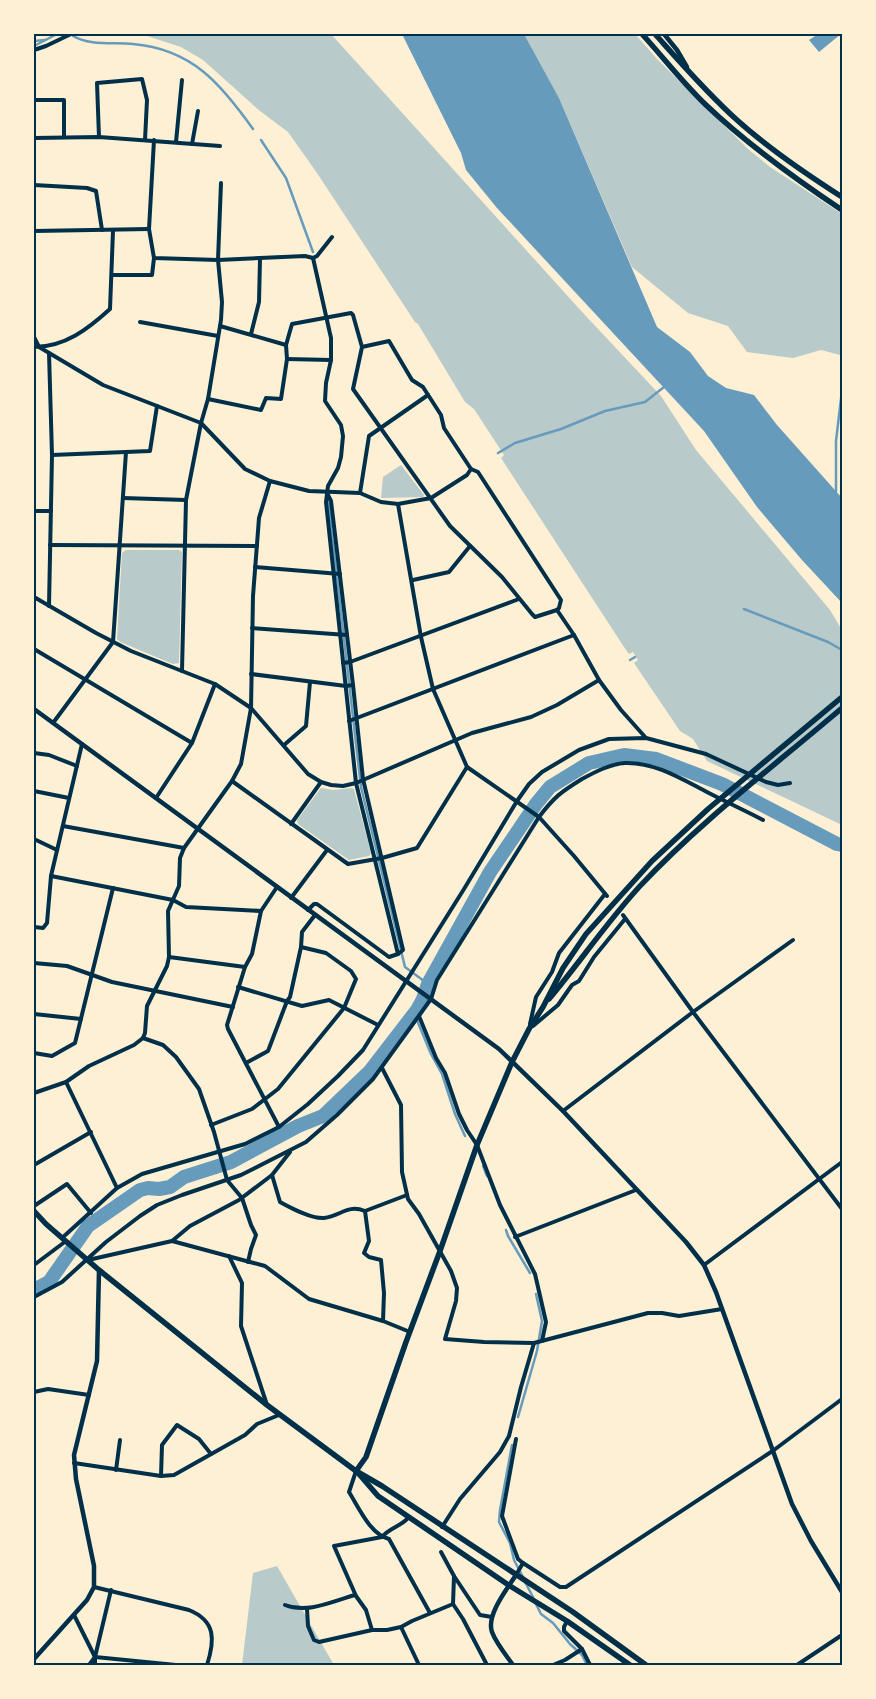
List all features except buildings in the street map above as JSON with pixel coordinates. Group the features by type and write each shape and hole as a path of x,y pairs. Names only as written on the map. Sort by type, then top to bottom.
{"main road":[{"path":"642,34 705,103 729,126 781,168 842,210"},
{"path":"655,34 691,74 738,121 798,168 842,198"},
{"path":"356,1471 366,1457 477,1144 512,1062 563,968 586,934 652,861 708,809 842,696"},
{"path":"543,1007 640,886 713,816 842,708"},
{"path":"34,1211 99,1270 279,1415 356,1471 382,1486 573,1612 646,1665"},
{"path":"356,1471 378,1496 510,1586 568,1621 630,1665"}],"street":[{"path":"34,50 71,34"},
{"path":"664,34 677,50 691,74"},
{"path":"99,136 97,83 142,79 146,100 145,140"},
{"path":"176,142 182,80"},
{"path":"34,100 64,100 64,136"},
{"path":"192,144 198,110"},
{"path":"34,138 99,136 220,146"},
{"path":"112,275 152,276 154,258 149,229 154,140"},
{"path":"182,671 186,500 201,423 208,399 222,302 218,260 221,183"},
{"path":"34,185 87,188 96,191 102,230"},
{"path":"34,231 149,229"},
{"path":"34,347 47,347 78,336 110,309 113,231"},
{"path":"154,258 218,260 305,256 313,258 317,256 332,237"},
{"path":"313,258 328,317 331,338 331,360 326,383 325,401 341,425 343,447 338,468 328,486 326,502 356,783 398,954"},
{"path":"251,334 259,302 260,259"},
{"path":"208,399 261,410 266,398 281,398 287,359 286,345 292,324 351,313 362,347 353,389 450,526 502,577 535,617 557,610 561,600 478,472 471,469 444,428 441,415 423,387 412,380 389,341 362,347"},
{"path":"140,322 218,336"},
{"path":"220,326 286,345"},
{"path":"34,337 39,347 103,385 201,423 245,469 270,481 310,492 360,494 381,502 398,504 431,498 467,474 471,469"},
{"path":"49,353 52,455 49,606"},
{"path":"287,359 331,360"},
{"path":"360,494 369,436 428,395"},
{"path":"52,455 150,451 157,406"},
{"path":"53,723 113,642 126,452"},
{"path":"34,1093 66,1082 89,1066 134,1045 143,1038 145,1033 147,1006 167,966 169,957 168,911 179,886 180,858 184,848 232,781 240,764 251,708 252,628 259,518 270,481"},
{"path":"308,910 314,904 317,904 389,956 398,954 403,950 363,779 354,685 331,501 327,493"},
{"path":"123,498 186,500"},
{"path":"398,504 421,637 433,689 467,767 539,817 606,895 559,953 552,972 536,997 529,1029"},
{"path":"34,511 51,511"},
{"path":"50,545 257,546"},
{"path":"412,580 449,572 470,546"},
{"path":"255,567 340,574"},
{"path":"34,596 131,651 215,684 251,708 308,774 331,786 356,783 472,733 531,717 557,705 599,680"},
{"path":"343,662 350,662 421,637 519,599"},
{"path":"557,610 574,634 599,680 621,710 646,738"},
{"path":"252,628 340,636 347,635"},
{"path":"349,721 574,634"},
{"path":"34,649 192,743"},
{"path":"251,674 346,686 354,685"},
{"path":"284,745 306,726 310,682"},
{"path":"156,798 192,743 215,684"},
{"path":"34,709 499,1049 563,1110 686,1242 704,1265 716,1292 792,1504 811,1541 842,1592"},
{"path":"34,1265 66,1241 117,1188 142,1174 245,1144 279,1127 308,1104 338,1076 363,1050 517,801 529,784 542,772 579,750 609,739 646,738 677,748 706,754 766,782 778,785 790,783"},
{"path":"34,927 43,928 47,923 51,876 82,744"},
{"path":"34,753 77,766"},
{"path":"34,1297 62,1282 87,1258 140,1216 182,1195 241,1175 292,1150 306,1142 337,1114 382,1068 431,999 437,980 539,817 556,796 594,772 623,763 650,766 667,771 763,820"},
{"path":"232,781 348,864 382,858 417,848 467,767"},
{"path":"291,824 321,782"},
{"path":"34,791 69,798"},
{"path":"63,826 184,848"},
{"path":"34,839 57,850"},
{"path":"291,898 327,850"},
{"path":"51,876 173,900 186,907 261,911"},
{"path":"277,887 261,911 252,954 245,967 238,988 228,1029 279,1127"},
{"path":"34,1053 52,1056 75,1043 113,888"},
{"path":"246,1063 268,1051 290,997 301,947 302,932 315,915"},
{"path":"529,1029 558,1005 572,985 579,981 594,957 624,917 693,1012 842,1209"},
{"path":"563,1110 792,940"},
{"path":"211,1125 252,1109 278,1089 344,1008 356,979 350,971 326,953 301,947"},
{"path":"169,957 245,967"},
{"path":"34,963 67,966 112,982 233,1007"},
{"path":"238,988 302,1006 329,1000 378,1025"},
{"path":"34,1014 81,1020"},
{"path":"419,1016 436,1058 445,1073 466,1130 477,1144 500,1206 535,1274 546,1322 542,1341"},
{"path":"143,1038 163,1045 176,1057 199,1089 227,1180 242,1198 256,1235 250,1249 248,1262"},
{"path":"382,1068 401,1105 402,1172 407,1195 451,1271 457,1288 456,1301 445,1339 534,1343 648,1314 662,1313 679,1316 722,1309"},
{"path":"66,1082 117,1188"},
{"path":"34,1165 91,1132"},
{"path":"172,1241 190,1226 242,1198 272,1176 292,1150"},
{"path":"704,1265 842,1162"},
{"path":"272,1176 280,1202 306,1214 323,1218 355,1208 365,1211 407,1195"},
{"path":"34,1206 67,1184 91,1213"},
{"path":"515,1237 636,1190"},
{"path":"365,1211 369,1241 364,1253 369,1257 381,1260 384,1321"},
{"path":"87,1258 172,1241 265,1266 309,1299 384,1321 410,1332"},
{"path":"229,1256 242,1283 241,1326 267,1405"},
{"path":"34,1659 88,1600 94,1587 94,1566 74,1455 77,1436 97,1361 99,1270"},
{"path":"442,1527 460,1499 500,1452 509,1436 534,1343"},
{"path":"34,1392 48,1389 89,1395"},
{"path":"516,1439 502,1516 518,1559 560,1587 566,1587 774,1450 842,1399"},
{"path":"74,1463 161,1476 174,1475 245,1435 257,1424 279,1415"},
{"path":"161,1476 162,1445 177,1425 199,1439 211,1454"},
{"path":"116,1470 120,1440"},
{"path":"356,1471 349,1492 368,1521 382,1537"},
{"path":"382,1537 405,1522 409,1517"},
{"path":"372,1630 366,1610 355,1595 334,1546 382,1537 389,1539 430,1613"},
{"path":"441,1552 454,1576 480,1615 492,1617"},
{"path":"513,1665 492,1632 490,1621 524,1563"},
{"path":"454,1576 453,1604 487,1665"},
{"path":"94,1587 189,1610 204,1618 211,1632 212,1640 212,1648 207,1665"},
{"path":"95,1665 95,1657 111,1590"},
{"path":"285,1605 292,1608 307,1609 355,1595"},
{"path":"307,1609 308,1626 314,1640 319,1642 372,1630 401,1628 412,1620 453,1604"},
{"path":"74,1615 95,1657"},
{"path":"568,1621 564,1631 582,1649 590,1665"},
{"path":"401,1628 419,1665"},
{"path":"797,1665 842,1635"},
{"path":"553,1665 582,1649"},
{"path":"89,1665 95,1657"},
{"path":"95,1657 176,1665"}],"shaded area":[{"path":"85,34 331,34 583,313 661,396 696,450 830,610 842,630 842,825 707,761 693,739 680,731 634,663 638,660 633,652 629,654 624,647 501,458 504,455 474,409 465,402 418,324 288,132 260,111 203,60 181,47 147,36"},
{"path":"524,34 635,34 657,59 748,149 770,167 842,214 842,351 840,355 821,350 793,358 747,352 728,326 688,313 632,267 559,98"},
{"path":"401,465 424,495 423,497 381,498 383,477"},
{"path":"126,550 179,550 182,552 179,663 173,664 120,642 117,639 122,553"},
{"path":"321,788 333,790 354,789 371,853 369,856 349,860 298,824 297,820"},
{"path":"277,1566 334,1665 242,1665 253,1573"}],"water":[{"path":"402,34 524,34 559,98 657,327 690,352 708,376 726,388 754,395 777,425 842,498 842,603 757,507 704,431 497,208 466,170 461,153"},
{"path":"818,34 841,34 819,52 809,40"}],"waterway":[{"path":"34,46 57,34"},
{"path":"73,36 94,42 154,47 188,61 217,84 253,129"},
{"path":"34,41 45,40"},
{"path":"261,140 286,178 313,252"},
{"path":"498,453 515,443 561,429 605,411 645,402 664,387"},
{"path":"836,491 836,441 842,390"},
{"path":"328,499 361,787 405,967 428,984"},
{"path":"744,609 828,642 842,650"},
{"path":"630,660 635,657"},
{"path":"34,1290 49,1282 88,1226 140,1190 170,1187 184,1177 231,1162 298,1126 323,1116 370,1071 417,1010 428,984 490,872 536,804 550,787 589,763 624,755 656,759 722,784 842,845"},
{"path":"414,1013 431,1054 442,1074 455,1114 465,1136"},
{"path":"483,1166 487,1176"},
{"path":"506,1230 530,1273"},
{"path":"518,1417 537,1351 542,1321 536,1294"},
{"path":"512,1445 499,1522 510,1543 514,1560 523,1577"},
{"path":"525,1582 533,1597"},
{"path":"536,1604 541,1614 553,1623 570,1644 582,1655 587,1665"}]}
